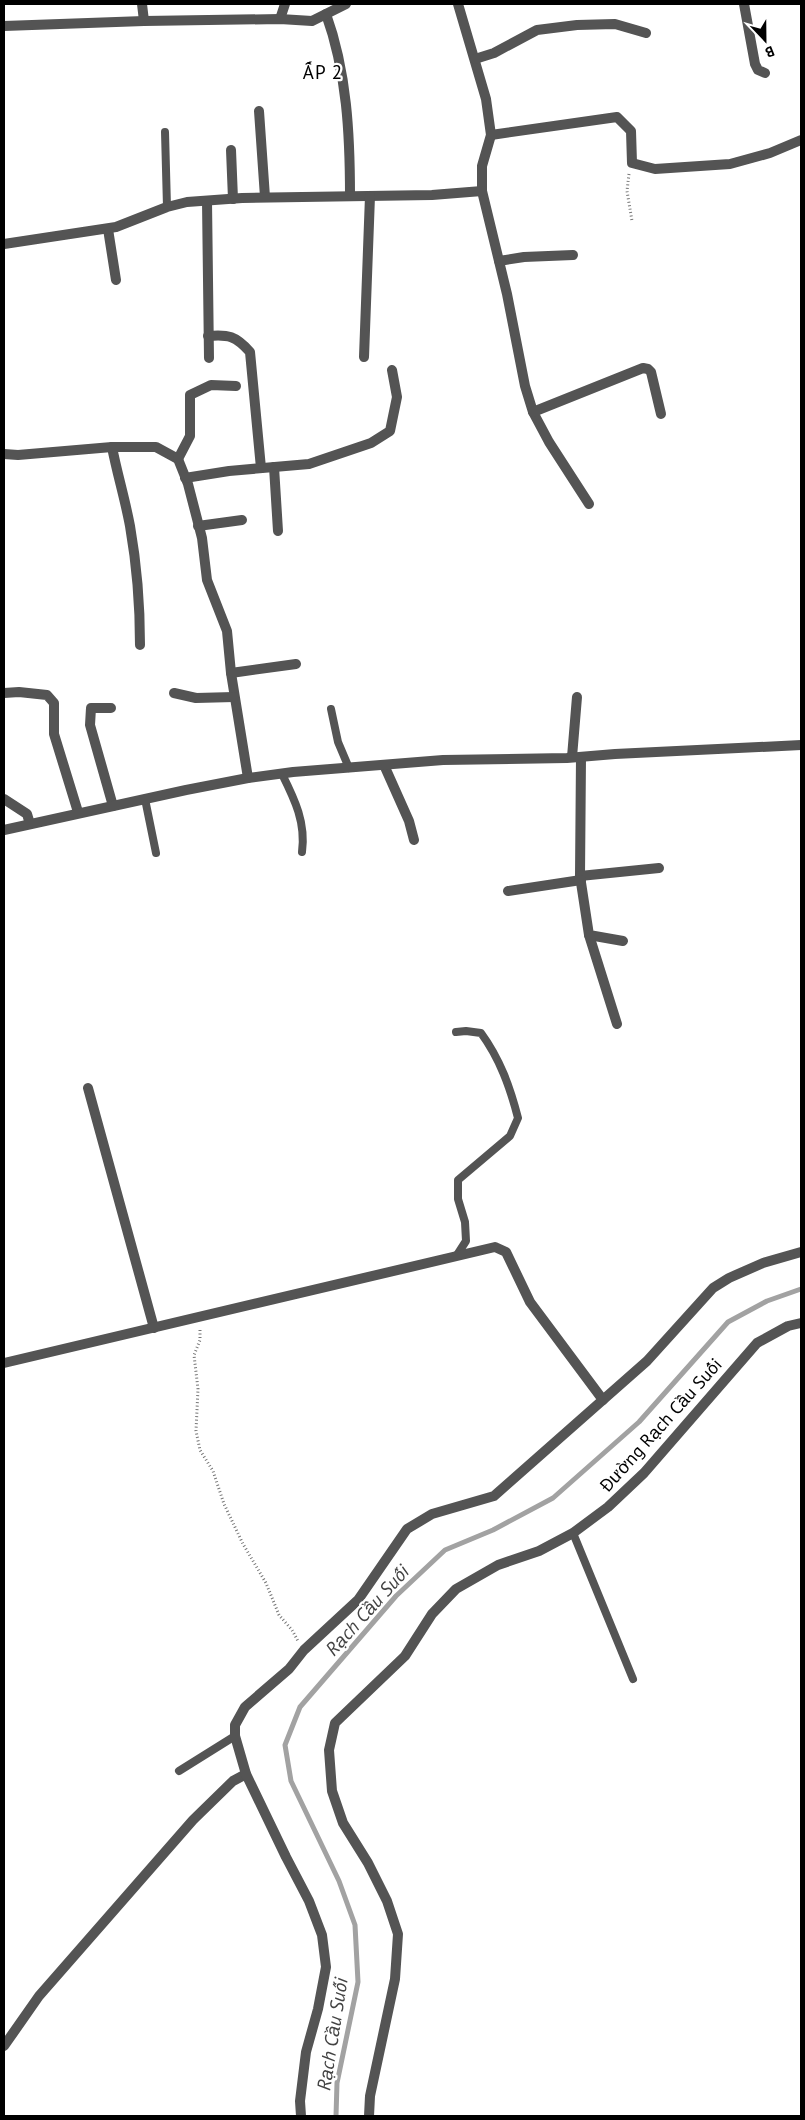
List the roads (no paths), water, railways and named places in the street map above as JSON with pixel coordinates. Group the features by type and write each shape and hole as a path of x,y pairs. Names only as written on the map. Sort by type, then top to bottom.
{"street":[{"path":"142,4 144,21"},
{"path":"280,19 285,4"},
{"path":"4,26 144,21 280,19 312,21 346,4"},
{"path":"458,4 486,99 491,135 482,166 482,191 499,261 525,386 533,412 549,442 589,504"},
{"path":"744,4 755,64 758,70 765,73"},
{"path":"326,14 337,46 346,106 350,196"},
{"path":"475,59 494,53 537,30 577,25 615,24 646,33"},
{"path":"259,111 266,197"},
{"path":"491,135 617,117 631,131 632,163 655,169 730,164 770,153 801,140"},
{"path":"231,150 233,198"},
{"path":"4,244 108,229 167,207 233,198 432,196 482,191"},
{"path":"364,357 375,196"},
{"path":"207,201 209,358"},
{"path":"108,229 116,280"},
{"path":"499,261 524,257 573,255"},
{"path":"208,336 225,335 241,342 250,352 261,468"},
{"path":"533,412 643,368 651,372 660,414"},
{"path":"185,478 309,464 371,443 390,430 397,397 392,370"},
{"path":"178,459 190,436 190,395 211,385 236,386"},
{"path":"112,447 129,524 136,569 140,609 140,645"},
{"path":"4,454 18,455 112,447 156,447 178,459 198,526 207,580 227,631 230,673 248,778"},
{"path":"274,467 278,531"},
{"path":"198,526 242,520"},
{"path":"230,673 296,664"},
{"path":"4,693 19,692 47,695 54,703 54,734 78,812"},
{"path":"174,693 196,698 234,697"},
{"path":"578,697 576,757 581,878 589,935 617,1024"},
{"path":"111,708 91,708 90,725 113,806"},
{"path":"4,830 78,812 248,778 282,774 443,760 648,754 801,745"},
{"path":"384,765 409,821 414,840"},
{"path":"4,799 27,814 30,824"},
{"path":"508,891 581,878 659,868"},
{"path":"589,935 623,941"},
{"path":"88,1088 154,1328"},
{"path":"4,1363 495,1247 506,1252 530,1302 603,1400"},
{"path":"301,2116 300,2101 306,2052 326,1967 322,1935 309,1901 246,1774 235,1736 235,1725 245,1708 288,1669 303,1651 358,1600 407,1529 432,1514 494,1496 647,1361 713,1288 729,1278 762,1263 801,1252"},
{"name":"Đường Rạch Cầu Suối","path":"369,2116 370,2096 395,1979 398,1934 387,1901 368,1863 343,1823 332,1791 329,1750 335,1722 405,1656 432,1614 456,1589 498,1565 539,1551 573,1533 608,1507 644,1473 757,1343 788,1326 801,1323"},
{"path":"4,2046 40,1996 193,1820 233,1781 246,1774"}],"lane":[{"path":"165,132 167,207"},
{"path":"331,709 338,742 349,768"},
{"path":"282,774 295,800 302,821 304,838 302,852"},
{"path":"144,799 156,853"},
{"path":"456,1032 481,1033 486,1039 495,1052 511,1092 518,1118 510,1136 458,1180 458,1199 465,1222 466,1241 457,1255"},
{"path":"573,1533 633,1679"},
{"path":"179,1771 235,1736"}],"waterway":[{"name":"Rạch Cầu Suối","path":"336,2116 337,2083 358,1982 355,1925 339,1881 291,1781 285,1745 300,1707 396,1596 445,1550 493,1530 553,1498 639,1422 728,1322 767,1301 801,1289"}],"district":[{"name":"ẤP 2","path":"323,72"}]}
